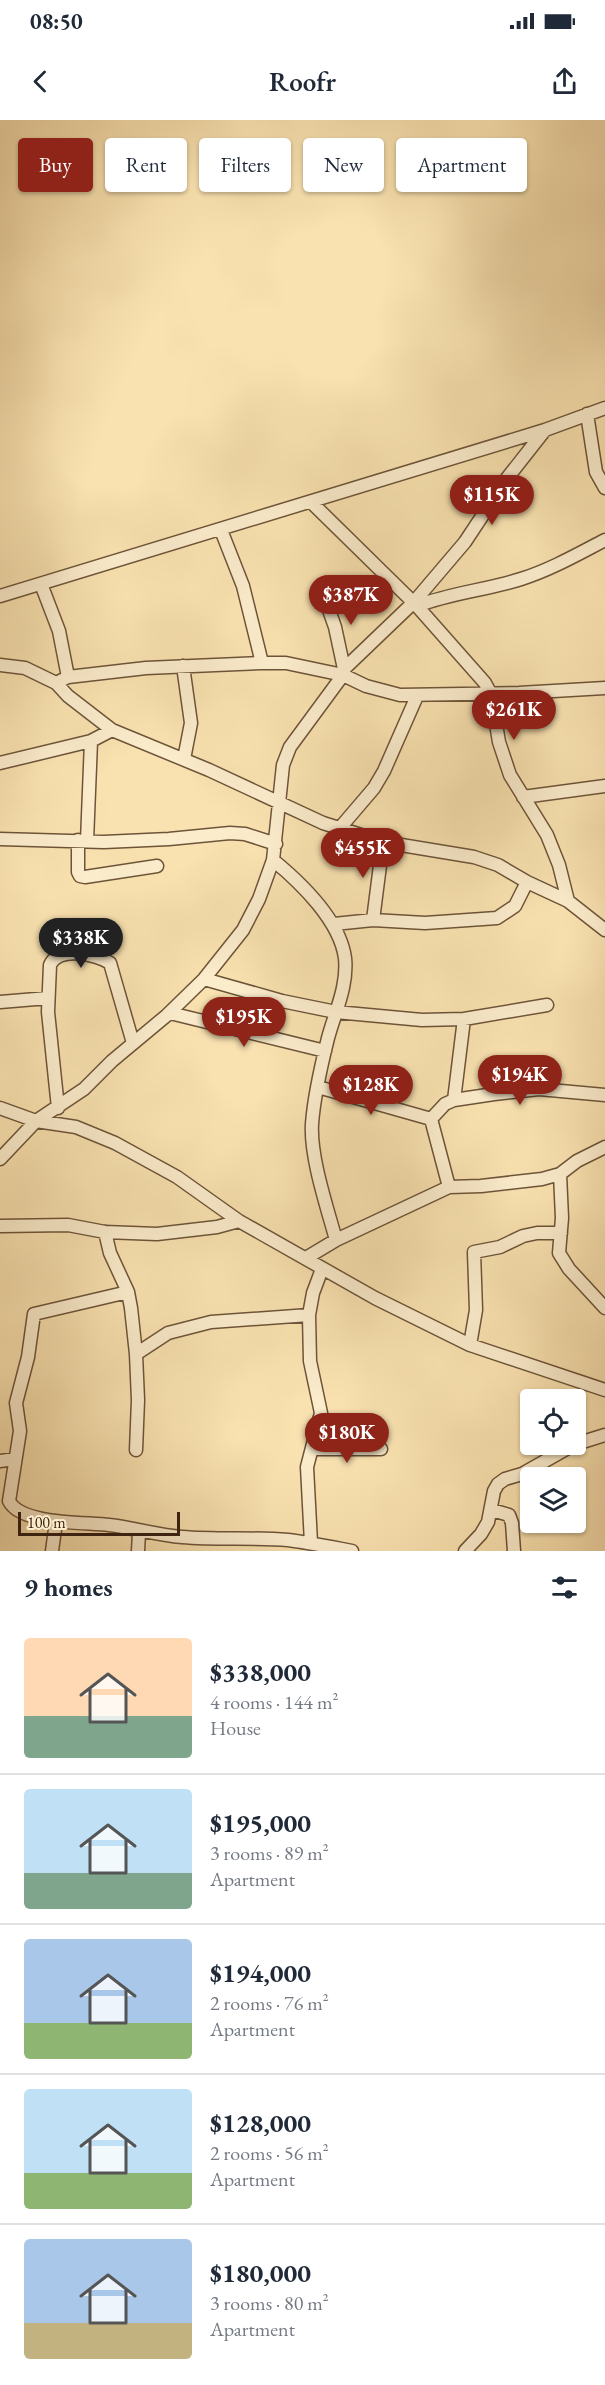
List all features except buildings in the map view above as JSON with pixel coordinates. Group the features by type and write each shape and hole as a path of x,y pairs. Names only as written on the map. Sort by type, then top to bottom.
{"street":[{"path":"0,596 545,430 605,408"},
{"path":"587,414 596,472 605,488"},
{"path":"0,1159 36,1121 84,1089 133,1043 170,1013 204,979 243,930 252,916 273,860 281,773 290,747 344,672 416,604 465,542 508,477 545,430"},
{"path":"311,502 416,604 485,683 491,693 493,714 510,776 548,835 568,901"},
{"path":"220,530 243,586 262,663"},
{"path":"416,604 523,579 563,562 605,540"},
{"path":"41,584 59,631 68,676"},
{"path":"323,593 335,627 344,672"},
{"path":"56,683 68,676 183,666 286,663 344,672 385,692 417,696 605,688"},
{"path":"0,664 25,668 56,683 68,696 112,730 184,759 339,829 383,842 474,857 498,865 527,882 568,901 591,916 605,930"},
{"path":"183,666 191,723 184,759"},
{"path":"339,829 374,788 384,771 417,696"},
{"path":"0,763 91,741 112,730"},
{"path":"91,741 83,841 78,872 80,876 157,866"},
{"path":"523,796 605,786"},
{"path":"0,839 83,841 169,839 230,833 245,834 276,844"},
{"path":"373,920 383,842"},
{"path":"273,860 290,874 334,924 343,948 345,968 325,1051 312,1123 313,1145 336,1240"},
{"path":"334,924 373,920 425,923 497,918 515,906 527,882"},
{"path":"58,1108 48,998 50,965 53,959 83,953 104,959 113,966 133,1043"},
{"path":"204,979 282,1001 336,1012 422,1020 464,1019 547,1005"},
{"path":"0,1002 48,998"},
{"path":"170,1013 244,1033 325,1051"},
{"path":"454,1100 464,1019"},
{"path":"318,1087 431,1119"},
{"path":"431,1119 446,1104 454,1100 539,1089 605,1095"},
{"path":"0,1108 36,1121 76,1127 116,1143 177,1177 239,1221 282,1247 306,1258 375,1298 470,1345 605,1390"},
{"path":"431,1119 449,1187"},
{"path":"306,1258 336,1240 449,1187 519,1183 560,1174 577,1161 605,1147"},
{"path":"560,1174 562,1218 558,1248 563,1261 605,1308"},
{"path":"0,1226 68,1225 105,1232 166,1233 217,1227 239,1221"},
{"path":"105,1232 110,1253 128,1292 136,1353 138,1400 136,1450"},
{"path":"470,1345 476,1310 474,1252 500,1247 523,1236 537,1233 561,1233"},
{"path":"311,1544 307,1467 321,1413 310,1361 309,1315 313,1293 322,1269"},
{"path":"128,1292 34,1314 28,1357 16,1404 20,1431 5,1502 30,1515 56,1522 113,1525 139,1532 267,1545 311,1544 352,1551"},
{"path":"136,1353 168,1333 194,1325 309,1315"},
{"path":"586,1441 605,1435"},
{"path":"312,1449 381,1449"},
{"path":"465,1551 482,1534 492,1510 494,1491 498,1484 557,1455"},
{"path":"0,1461 15,1459"},
{"path":"492,1510 509,1515 512,1523 514,1551"},
{"path":"52,1551 56,1522"},
{"path":"138,1551 139,1532"}]}
